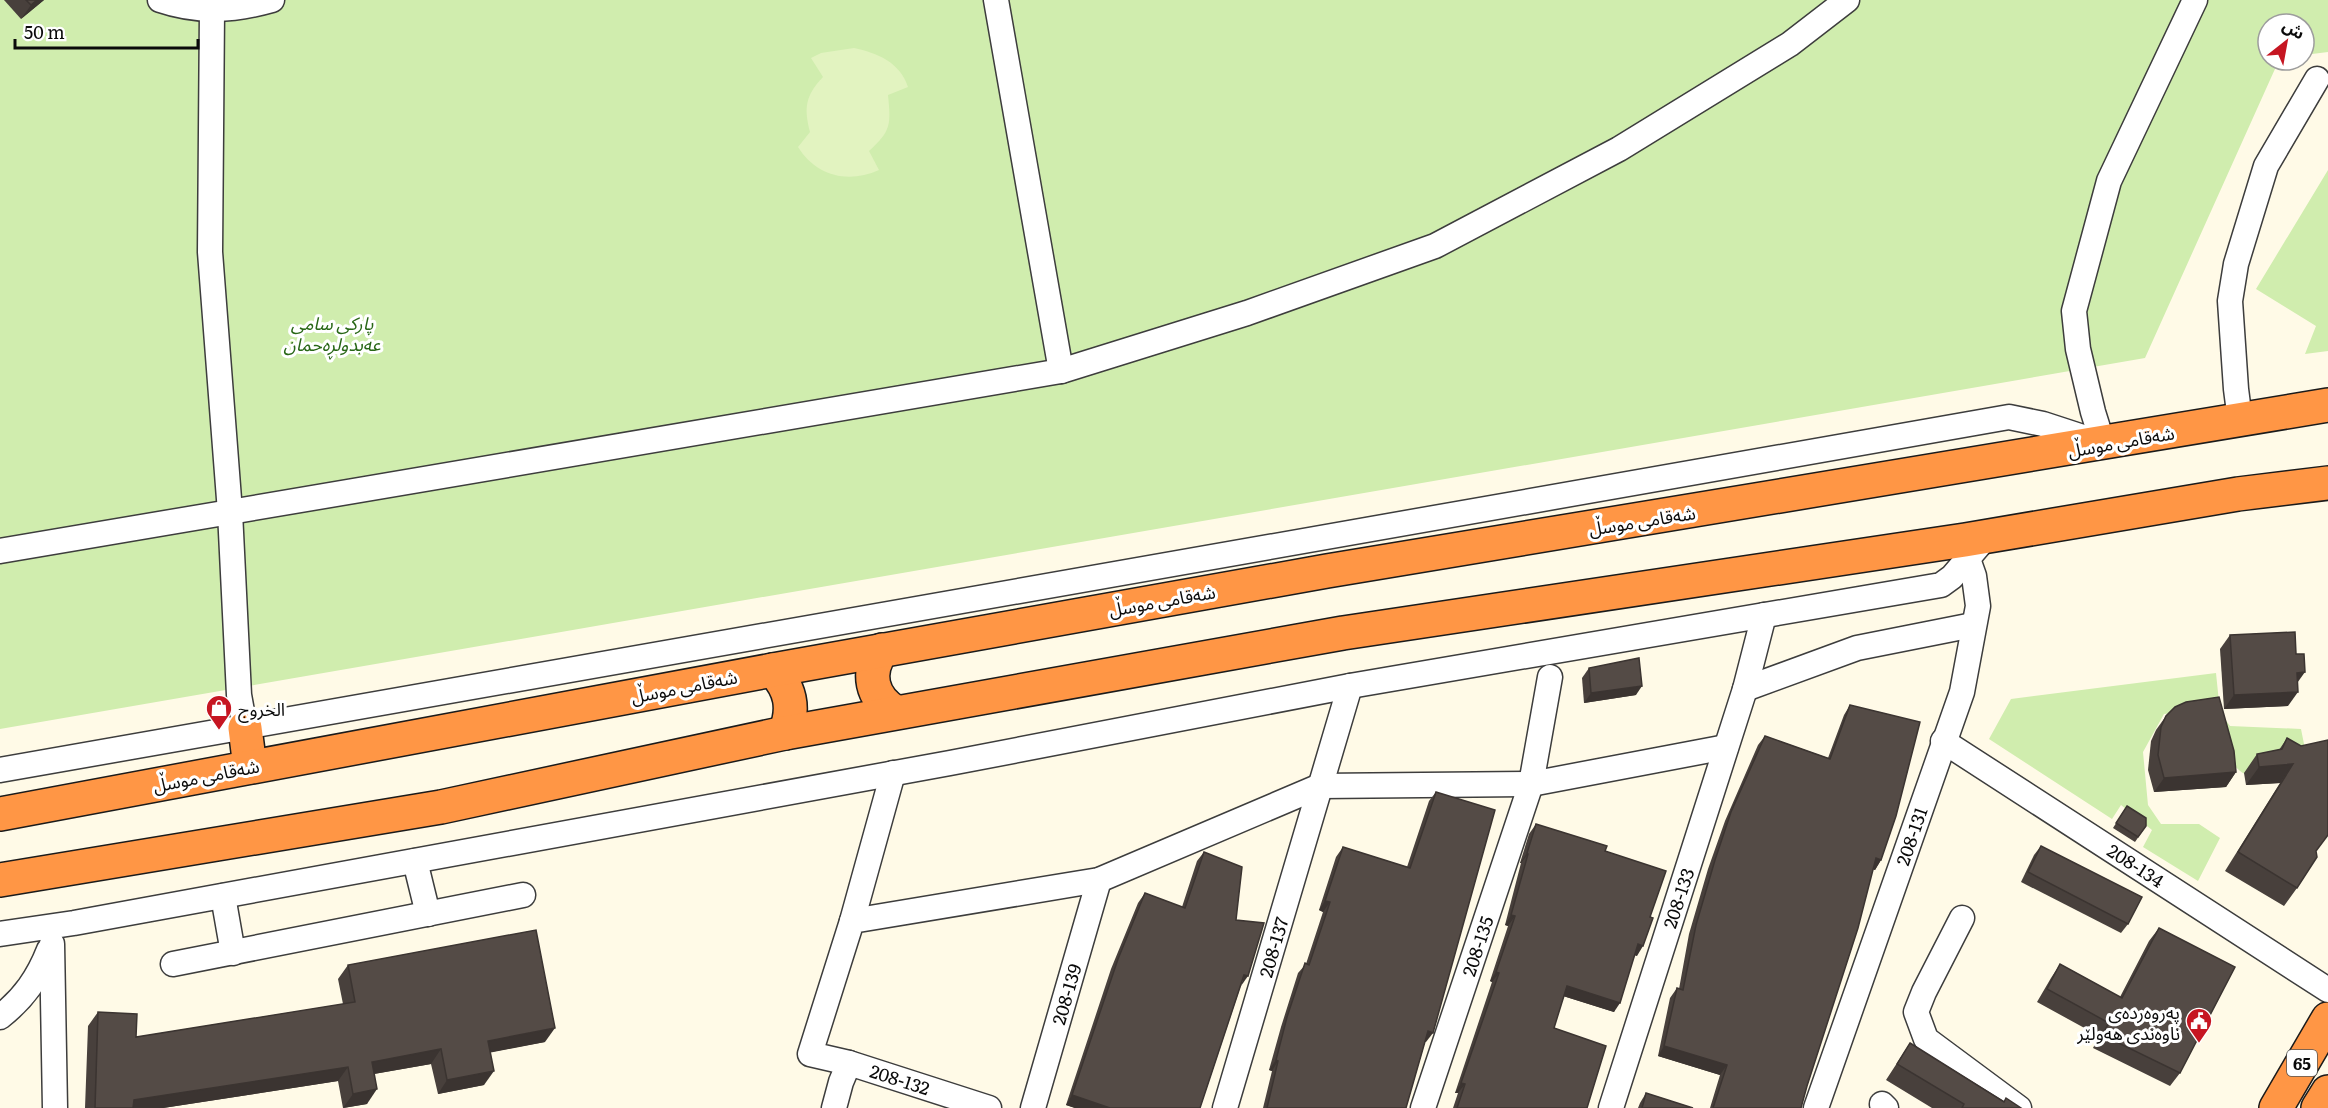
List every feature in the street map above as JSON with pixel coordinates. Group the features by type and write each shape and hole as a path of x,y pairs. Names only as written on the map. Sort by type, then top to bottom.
{"highway":[{"name":"شەقامی موسڵ","path":"0,814 773,669 1316,573 2328,405"},
{"path":"0,880 441,807 785,733 1343,633 1977,548 2238,494 2328,483"},
{"path":"2238,494 2309,499 2328,503"},
{"path":"882,650 872,669 872,679 879,699 895,712"},
{"path":"773,669 787,688 790,699 791,711 785,733"},
{"path":"244,728 250,767"},
{"name":"65","path":"2276,1108 2328,1019"},
{"name":"65","path":"2318,1108 2328,1092"}],"street":[{"path":"160,0 176,6 212,10 244,8 272,0"},
{"path":"996,0 1060,371"},
{"path":"0,551 1060,371 1247,313 1435,246 1619,149 1790,44 1847,0"},
{"path":"2103,444 2078,349 2074,311 2109,182 2195,0"},
{"path":"212,10 210,252 230,512 239,695 244,728"},
{"path":"2240,420 2230,301 2236,264 2266,166 2317,80"},
{"path":"0,770 2009,417 2043,424 2103,444"},
{"path":"0,934 74,923 415,861 1350,686 1941,585 1952,578 1977,548"},
{"name":"208-131","path":"1816,1108 1962,692 1978,606 1974,576 1977,548"},
{"name":"208-133","path":"1611,1108 1745,689 1764,615"},
{"path":"1745,689 1857,648 1973,625"},
{"name":"208-135","path":"1423,1108 1531,784 1550,677"},
{"name":"208-137","path":"1225,1108 1350,686"},
{"name":"208-134","path":"1944,741 2328,990"},
{"path":"893,773 852,921 1099,880 1320,786 1531,784 1726,747"},
{"path":"415,861 428,914"},
{"name":"208-139","path":"1033,1108 1099,880"},
{"path":"173,964 523,895"},
{"path":"224,896 233,952"},
{"path":"1962,918 1916,1012 1926,1039 2019,1108"},
{"name":"208-132","path":"852,921 810,1054 849,1063 989,1108"},
{"path":"0,1017 18,1003 39,976 52,944 74,923"},
{"path":"52,944 55,1108"},
{"path":"834,1108 849,1063"}],"green space":[{"name":"پارکی سامی عەبدولڕەحمان","path":"0,0 2328,0 2328,52 2316,54 2316,12 2256,12 2256,72 2274,72 2145,358 0,729"},
{"path":"854,48 887,60 899,71 908,87 888,95 888,127 882,138 869,151 879,170 844,177 823,171 805,157 798,147 810,132 807,116 809,96 823,77 811,58 821,53"},
{"path":"2328,170 2328,351 2305,354 2316,326 2256,289"},
{"path":"2216,673 2220,712 2230,726 2301,729 2306,754 2273,751 2261,776 2250,776 2240,771 2227,754 2212,709 2164,714 2143,752 2148,805 2161,824 2199,824 2220,838 2198,881 2143,847 2152,830 2121,805 2112,819 1989,739 2011,699"}],"building":[{"path":"26,0 37,0 31,5"},
{"path":"2295,632 2296,654 2304,654 2305,672 2297,673 2298,692 2234,695 2230,635"},
{"path":"1639,658 1642,686 1591,693 1589,668"},
{"path":"2219,697 2234,751 2236,772 2164,778 2158,755 2161,727 2166,716 2175,707 2186,702"},
{"path":"1850,705 1920,722 1896,816 1881,860 1876,858 1858,928 1801,1108 1713,1108 1727,1065 1664,1046 1677,988 1683,990 1696,925 1731,812 1765,736 1830,759"},
{"path":"2287,738 2301,746 2328,740 2328,835 2316,851 2317,857 2297,888 2238,852 2293,764 2259,767 2257,754 2282,749"},
{"path":"1436,792 1495,810 1433,1033 1428,1031 1406,1108 1267,1108 1287,1017 1305,963 1309,965 1330,902 1325,901 1343,847 1410,868"},
{"path":"2127,806 2146,818 2146,826 2138,837 2116,823"},
{"path":"1536,824 1607,846 1605,851 1666,871 1650,917 1653,918 1643,946 1638,944 1620,1003 1567,986 1554,1028 1606,1046 1587,1108 1457,1108 1465,1084 1461,1083 1499,973 1496,972 1515,916 1511,915"},
{"path":"2041,846 2142,897 2128,924 2028,872"},
{"path":"1204,852 1242,867 1236,920 1264,923 1248,976 1244,975 1200,1108 1110,1108 1072,1095 1118,959 1145,893 1185,908"},
{"path":"2159,928 2235,967 2180,1073 2102,1035 2109,1023 2047,989 2060,964 2122,998"},
{"path":"536,930 555,1028 488,1041 494,1071 447,1080 441,1049 372,1062 377,1089 353,1094 348,1067 134,1100 133,1108 95,1108 98,1012 137,1014 136,1037 355,1002 348,965"},
{"path":"1910,1043 2004,1102 2006,1098 2021,1108 1962,1108 1964,1104 1897,1064"},
{"path":"1646,1093 1693,1108 1642,1108"}],"place":[{"name":"الخروج","path":"219,731"},
{"name":"پەروەردەی ناوەندی هەولێر","path":"2199,1044"}]}
